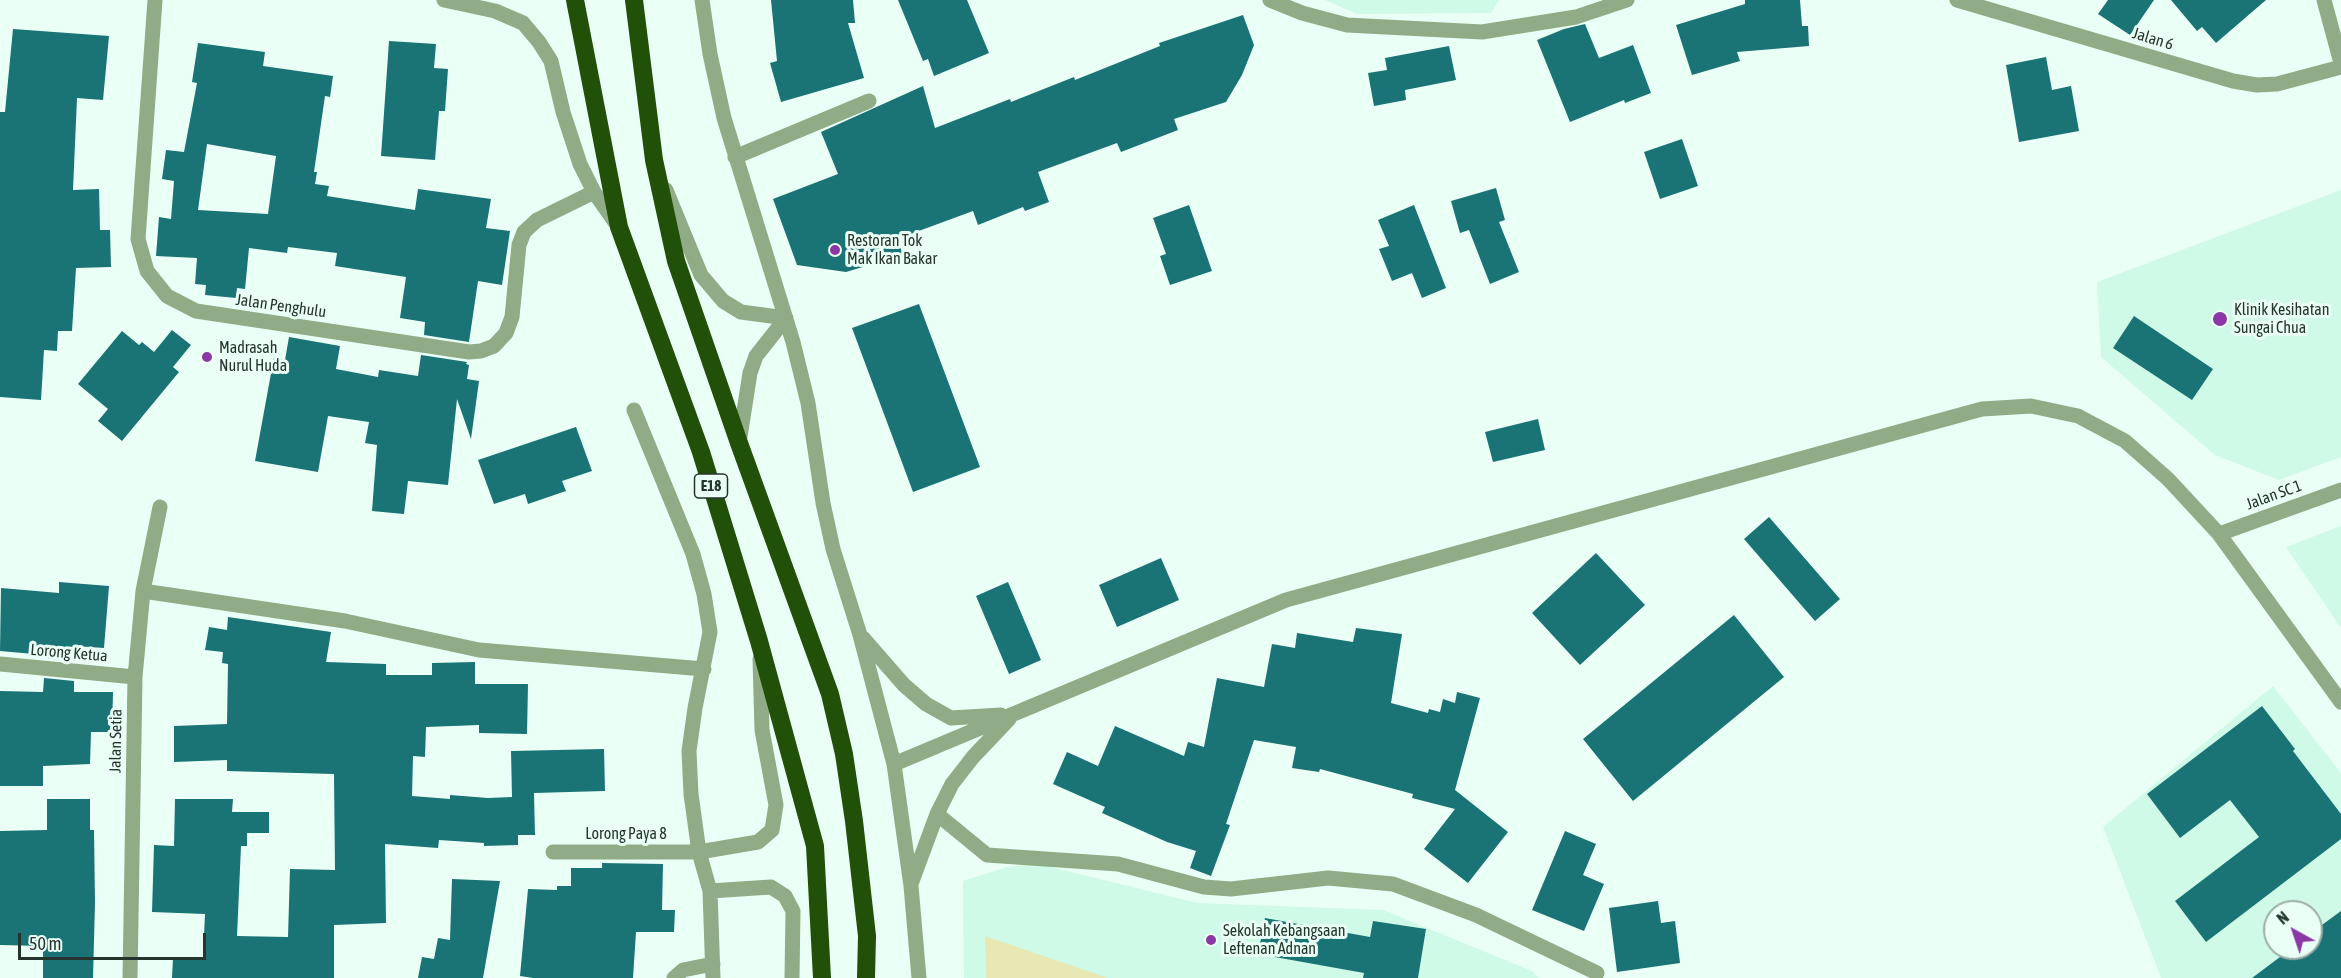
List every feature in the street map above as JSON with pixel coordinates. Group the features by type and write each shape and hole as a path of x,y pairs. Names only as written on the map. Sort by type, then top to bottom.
{"highway":[{"name":"E18","path":"574,0 619,227 701,452 759,641 815,846 822,978"},
{"name":"E18","path":"634,0 654,160 676,261 832,704 844,754 867,936 866,978"}],"street":[{"name":"Jalan Penghulu","path":"156,0 138,239 147,271 166,296 196,311 469,352 481,351 494,346 506,333 512,317 519,245 524,232 537,220 594,192"},
{"path":"444,0 495,11 523,23 539,42 551,61 563,112 580,164 594,192 619,227"},
{"path":"702,0 712,65 735,157 786,318 808,403 823,502 834,549 860,635 894,764 911,886 919,978"},
{"path":"1270,0 1302,13 1347,25 1482,32 1576,17 1627,0"},
{"name":"Jalan 6","path":"1957,0 2203,73 2245,83 2277,84 2308,78 2341,65"},
{"path":"2324,0 2341,65"},
{"path":"735,157 868,101"},
{"path":"654,160 701,276 723,301 741,312 786,318"},
{"path":"739,443 750,373 756,356 786,318"},
{"path":"894,764 1286,600 1982,409 2031,406 2078,416 2124,441 2168,479 2219,534 2341,702"},
{"path":"634,410 693,554 704,594 710,632 689,751 691,794 699,852 710,891 713,971 683,970 674,978"},
{"name":"Jalan SC 1","path":"2219,534 2341,490"},
{"name":"Jalan Setia","path":"130,978 135,677 143,591 160,507"},
{"path":"143,591 345,621 479,650 704,669"},
{"path":"860,635 911,692 926,704 951,718 1013,714"},
{"name":"Lorong Paya 8","path":"553,852 699,852 758,842 772,830 776,806 762,730 759,641"},
{"name":"Lorong Ketua","path":"0,664 135,677"},
{"path":"911,886 937,814 952,784 973,757 1013,714"},
{"path":"937,814 987,855 1118,864 1204,887 1222,888 1328,878 1393,884 1476,915 1597,973"},
{"path":"710,891 771,887 785,896 792,911 792,978"}],"shaded area":[{"path":"1325,0 1499,0 1491,13 1357,14"},
{"name":"Klinik Kesihatan Sungai Chua","path":"2341,190 2341,457 2279,480 2215,455 2101,357 2097,282"},
{"path":"2341,526 2341,628 2286,547"},
{"path":"2273,686 2341,773 2341,978 2161,978 2103,827"},
{"name":"Sekolah Kebangsaan Leftenan Adnan","path":"1037,864 1198,903 1383,910 1532,971 1539,978 964,978 963,881 1007,867"},
{"path":"985,936 1108,978 986,978"}],"building":[{"path":"771,0 853,0 855,23 848,23 864,78 781,102 770,63 777,61"},
{"path":"898,0 967,0 989,53 934,76 928,59 923,61"},
{"path":"1745,0 1800,0 1802,26 1808,26 1809,46 1737,52 1740,61 1692,75 1676,25 1745,4"},
{"path":"2108,0 2154,0 2130,35 2098,14"},
{"path":"2171,0 2266,0 2216,43 2202,27 2197,31"},
{"path":"1243,15 1254,45 1242,75 1226,102 1174,119 1178,130 1121,152 1117,143 1038,172 1049,202 1025,211 1023,207 978,225 973,211 897,239 903,255 846,272 797,265 773,199 838,174 821,132 923,86 935,128 1074,77 1075,80 1160,46 1159,43"},
{"path":"1585,24 1599,58 1633,45 1651,93 1625,103 1624,100 1570,122 1537,40 1564,29"},
{"path":"13,29 109,36 103,100 77,98 73,190 99,189 100,230 110,230 111,267 76,268 72,331 58,331 57,351 44,350 41,400 0,397 0,112 5,112"},
{"path":"389,41 436,44 434,68 448,69 445,111 439,111 435,160 381,156"},
{"path":"198,43 265,52 263,66 333,76 330,97 325,96 314,172 317,172 315,184 329,186 327,196 415,210 418,189 491,199 486,228 510,231 502,285 478,281 469,342 424,335 425,322 400,318 406,277 335,266 337,253 288,247 287,253 249,248 245,289 237,288 236,298 205,295 206,285 195,284 197,258 156,256 159,217 171,219 174,181 162,179 166,150 184,152 197,83 192,82","holes":["207,144 276,156 268,214 198,210"]},
{"path":"1449,46 1456,80 1405,90 1406,100 1374,106 1368,73 1387,70 1385,58"},
{"path":"2046,57 2052,90 2071,86 2079,131 2019,142 2006,65"},
{"path":"1682,139 1698,186 1660,199 1644,152"},
{"path":"1496,188 1505,220 1499,222 1519,272 1490,284 1469,230 1460,233 1451,201"},
{"path":"1189,205 1212,271 1170,285 1160,256 1166,254 1153,218"},
{"path":"1414,205 1446,288 1422,298 1412,273 1392,281 1379,249 1389,246 1378,220"},
{"path":"919,304 980,467 913,492 852,328"},
{"path":"2134,316 2213,369 2192,400 2113,348"},
{"path":"172,330 191,345 173,367 179,372 122,441 98,421 108,409 78,384 122,331 139,345 142,342 154,352"},
{"path":"289,337 340,346 336,369 378,377 379,370 418,376 421,355 467,362 466,364 469,365 467,379 479,381 471,439 457,399 448,485 408,481 404,514 372,511 377,445 365,443 369,422 328,416 318,472 255,461 274,357 285,360"},
{"path":"1538,419 1545,450 1493,462 1485,432"},
{"path":"576,427 592,471 562,481 566,491 528,504 525,494 494,504 478,460"},
{"path":"1769,517 1840,599 1815,621 1744,539"},
{"path":"1596,553 1645,605 1580,665 1532,613"},
{"path":"1161,558 1179,600 1117,627 1099,585"},
{"path":"59,582 109,586 104,648 74,646 74,661 45,658 45,655 0,651 1,588 59,593"},
{"path":"1008,582 1041,660 1009,674 976,596"},
{"path":"1734,615 1784,677 1633,801 1583,739"},
{"path":"228,617 331,632 326,662 386,664 386,675 432,675 432,663 475,662 475,684 528,684 527,734 479,733 479,725 426,727 425,757 413,756 412,796 450,799 450,795 512,797 511,751 604,749 605,791 534,793 535,835 518,835 518,845 484,846 484,843 439,840 438,848 385,844 386,923 334,925 334,978 172,978 173,958 203,959 205,914 152,912 154,845 174,846 175,799 233,799 232,812 269,812 269,833 247,833 247,846 241,846 237,936 288,937 290,869 335,870 334,774 227,771 227,760 174,762 174,726 227,724 228,664 222,663 223,652 205,650 209,627 227,630"},
{"path":"1356,628 1402,634 1391,703 1428,713 1429,709 1440,712 1443,699 1455,703 1457,692 1480,698 1455,790 1508,832 1468,883 1424,849 1455,809 1412,798 1413,794 1320,769 1319,772 1292,768 1296,747 1254,740 1226,824 1230,825 1211,876 1190,868 1196,851 1167,842 1102,813 1105,807 1053,784 1067,752 1098,766 1115,726 1184,756 1188,742 1204,747 1217,678 1264,687 1272,644 1295,648 1297,633 1353,642"},
{"path":"44,678 74,681 74,692 113,692 112,732 91,732 90,764 43,766 43,786 0,786 0,691 43,692"},
{"path":"2262,706 2341,814 2341,839 2206,942 2175,901 2259,837 2230,800 2180,838 2147,794"},
{"path":"47,799 90,799 90,830 94,830 93,978 43,978 43,946 0,945 0,831 47,830"},
{"path":"1565,831 1596,844 1583,875 1604,884 1584,931 1532,910"},
{"path":"602,863 663,864 662,910 675,910 674,932 636,932 633,978 520,976 528,889 557,890 557,886 571,886 571,868 602,868"},
{"path":"452,879 500,881 483,978 418,978 422,957 434,959 438,938 450,940"},
{"path":"1658,901 1661,923 1675,921 1680,963 1617,972 1609,908"},
{"path":"2341,911 2341,978 2252,978 2276,960 2323,960 2323,924"},
{"path":"1265,918 1370,937 1373,921 1426,929 1418,978 1363,978 1364,973 1258,954"}],"place":[{"name":"Restoran Tok Mak Ikan Bakar","path":"835,250"},
{"name":"Klinik Kesihatan Sungai Chua","path":"2220,319"},
{"name":"Madrasah Nurul Huda","path":"207,357"},
{"name":"Sekolah Kebangsaan Leftenan Adnan","path":"1211,940"}]}
